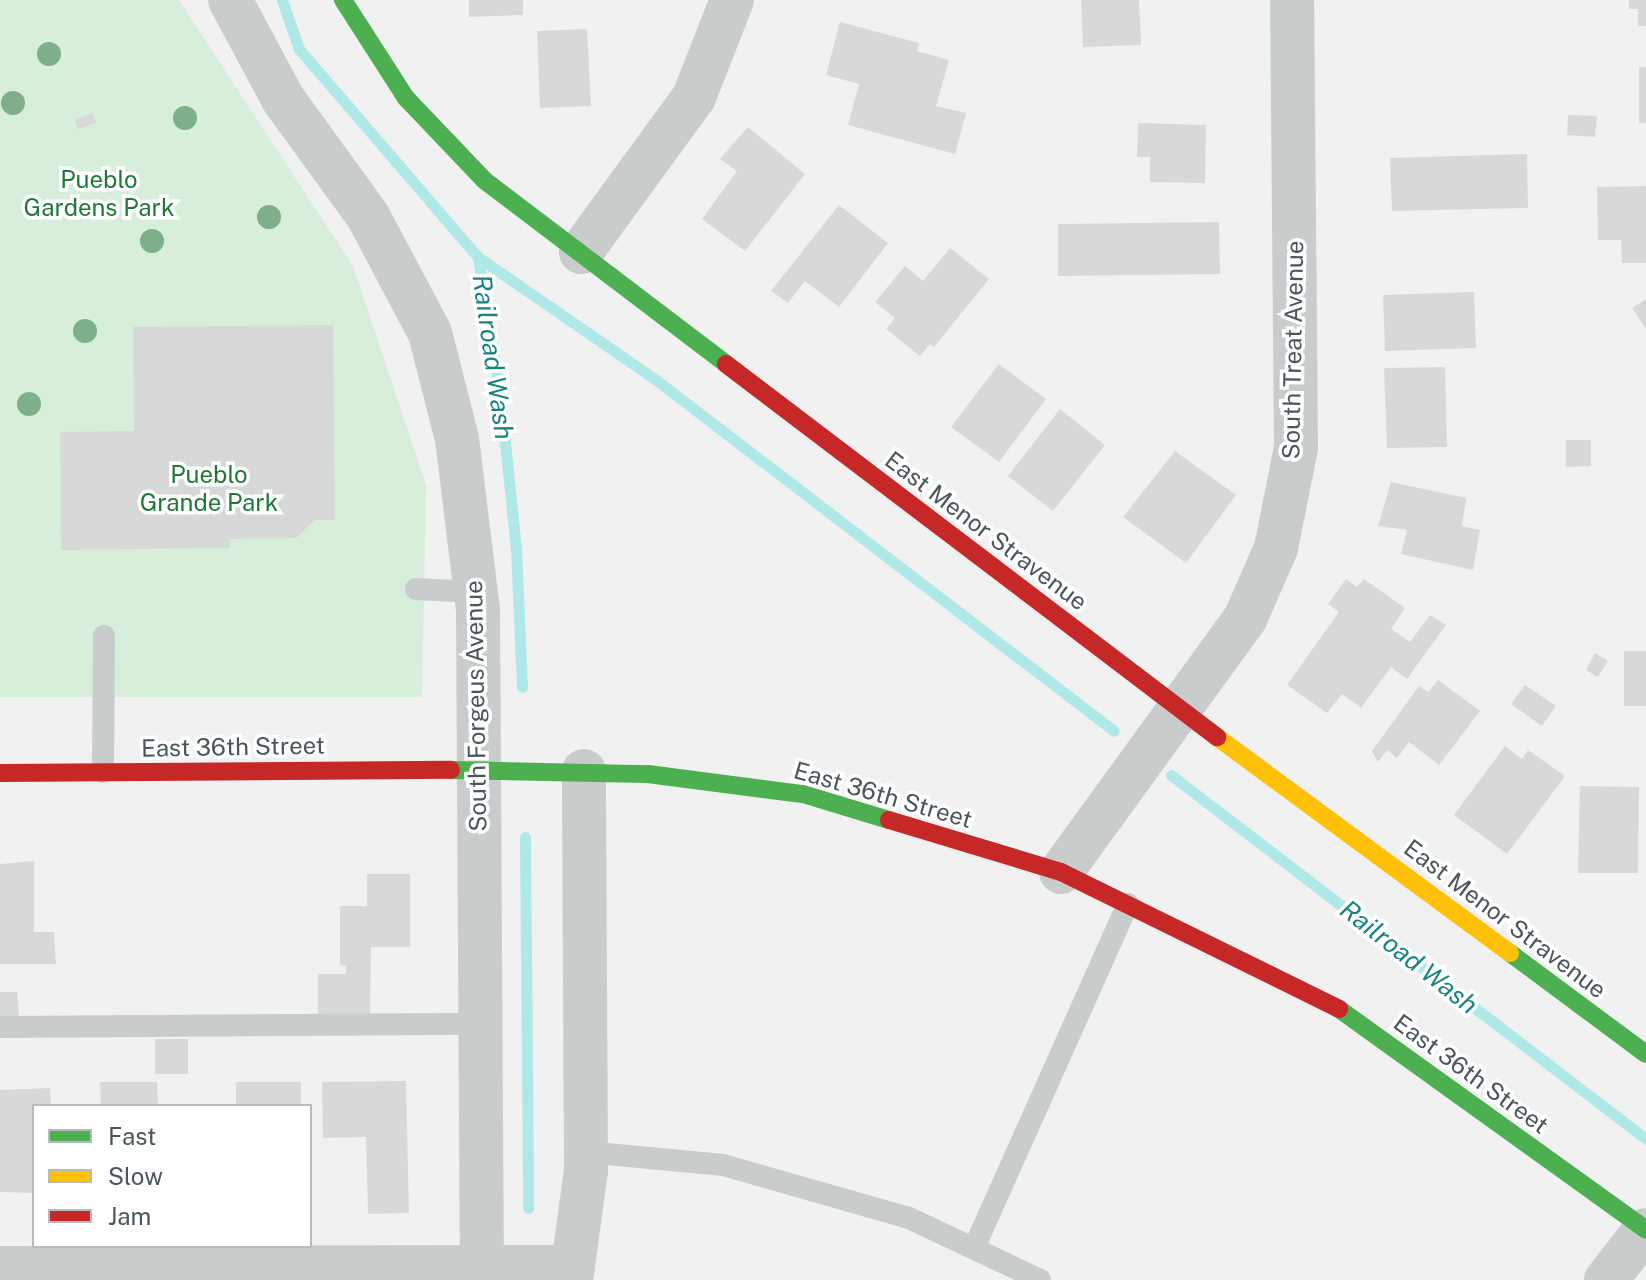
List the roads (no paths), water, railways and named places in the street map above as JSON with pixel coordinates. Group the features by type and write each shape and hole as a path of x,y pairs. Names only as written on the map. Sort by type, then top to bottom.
{"main road":[{"name":"East Menor Stravenue","path":"343,0 406,98 484,180 1183,711 1646,1054"},
{"name":"East 36th Street","path":"0,773 584,771 648,774 803,794 1061,872 1331,1003 1645,1230"}],"street":[{"name":"South Forgeus Avenue","path":"230,0 283,99 368,216 430,333 457,439 476,592 480,1273"},
{"path":"581,252 694,97 732,0"},
{"name":"South Treat Avenue","path":"1061,872 1183,711 1245,619 1270,562 1296,448 1292,0"},
{"path":"0,1268 572,1274 586,1152 584,771"},
{"path":"1606,1280 1645,1230"}],"lane":[{"path":"416,589 476,592"},
{"path":"103,772 104,636"},
{"path":"974,1248 1128,904"},
{"path":"0,1027 479,1024"},
{"path":"586,1152 723,1165 909,1218 1040,1280"}],"waterway":[{"name":"Railroad Wash","path":"282,0 299,49 478,257 500,394 516,549 522,687"},
{"path":"478,257 655,379 1114,731"},
{"name":"Railroad Wash","path":"1171,775 1646,1139"},
{"path":"525,837 528,1208"}],"park label":[{"name":"Pueblo Gardens Park","path":"99,194"},
{"name":"Pueblo Grande Park","path":"209,489"}]}
